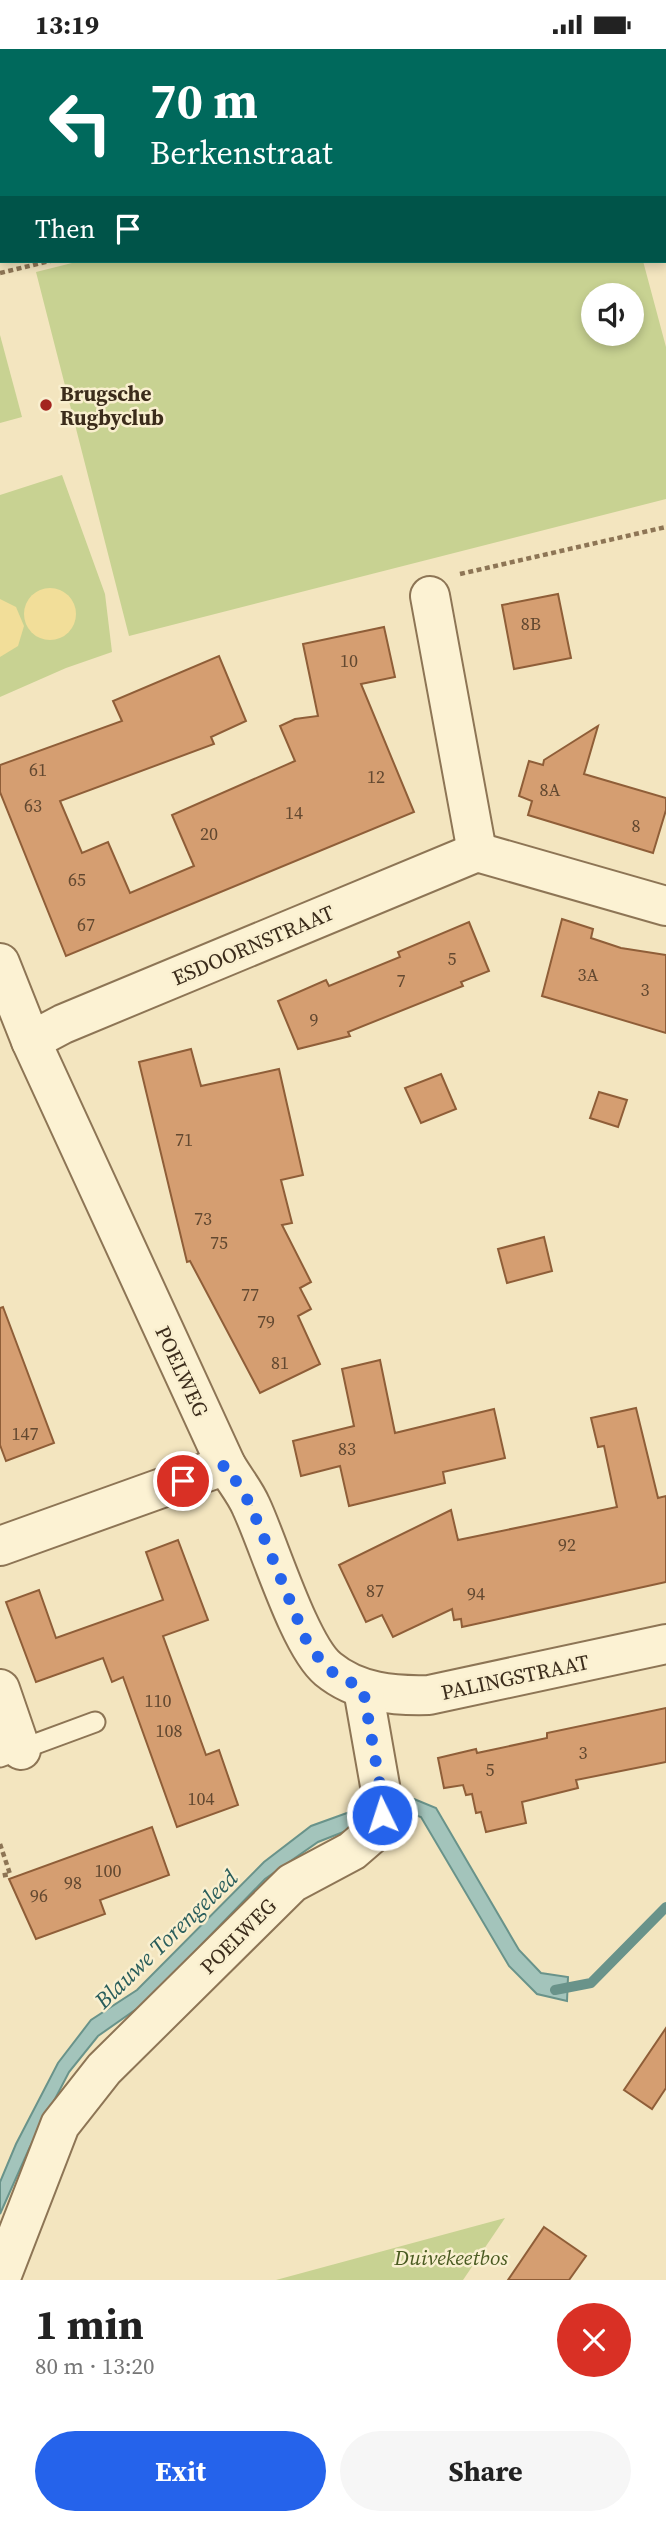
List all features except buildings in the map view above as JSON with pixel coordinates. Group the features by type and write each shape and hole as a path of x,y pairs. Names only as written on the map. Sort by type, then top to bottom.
{"street":[{"path":"430,596 477,852 666,906"},
{"name":"ESDOORNSTRAAT","path":"30,1041 63,1024 477,852"},
{"name":"POELWEG","path":"0,963 30,1041 226,1465 250,1504 307,1642 327,1669 363,1689 382,1797 382,1815 374,1832 352,1851 292,1883 104,2069 60,2125 0,2280"},
{"path":"0,1546 226,1465"},
{"name":"PALINGSTRAAT","path":"363,1689 391,1696 429,1695 666,1644"},
{"path":"0,1689 10,1753"}],"lane":[{"path":"10,1753 95,1723"}],"path":[{"path":"0,273 42,263"},
{"path":"430,596 429,580 666,527"},
{"path":"0,1844 10,1874 0,1877"}],"green space":[{"path":"72,263 644,263 666,347 666,499 129,636 36,272"},
{"path":"0,335 22,417 0,423"},
{"path":"62,475 105,594 112,652 66,668 0,697 0,495"},
{"name":"Duivekeetbos","path":"505,2218 463,2280 276,2280"}],"sand":[{"path":"50,588 60,590 68,596 74,604 74,624 68,632 60,638 50,640 40,638 32,632 26,624 24,614 26,604 32,596 40,590"},
{"path":"0,599 16,607 24,626 18,646 0,657"}],"water":[{"path":"414,1799 436,1808 519,1950 541,1973 568,1977 567,2001 537,1994 509,1966 421,1817 415,1815 361,1825 318,1842 265,1879 145,2003 98,2036 69,2072 29,2149 0,2214 0,2182 16,2144 58,2063 91,2020 137,1990 264,1862 311,1826 358,1809"}],"waterway":[{"name":"Blauwe Torengeleed","path":"555,1990 591,1983 666,1907"}],"place":[{"name":"Brugsche Rugbyclub","path":"46,405"}],"route":[{"path":"183,1481 226,1465 250,1504 307,1642 327,1669 363,1689 382,1797 382,1815"}]}
